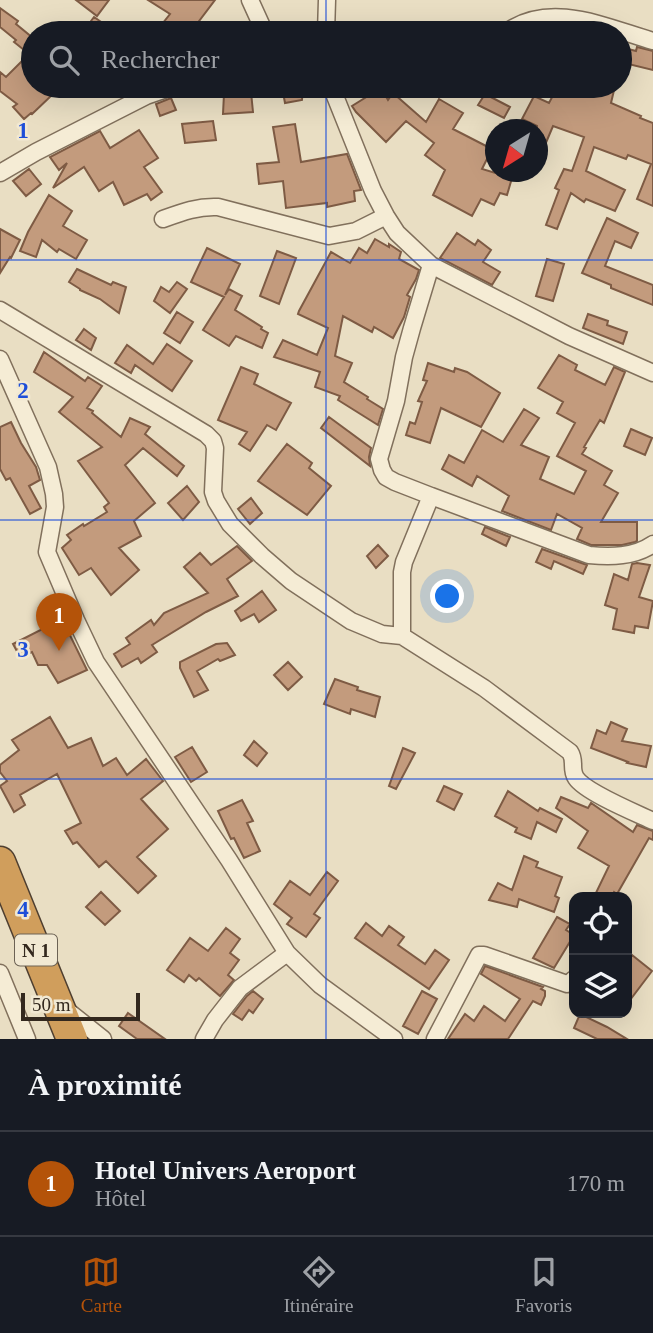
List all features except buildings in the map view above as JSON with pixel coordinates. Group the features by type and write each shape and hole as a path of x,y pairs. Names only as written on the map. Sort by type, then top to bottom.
{"highway":[{"name":"N 1","path":"0,862 72,1039"}],"street":[{"path":"250,0 260,21"},
{"path":"326,21 327,0"},
{"path":"531,21 543,17 585,21"},
{"path":"632,35 653,41"},
{"path":"0,173 142,98"},
{"path":"336,98 373,191 386,216 397,233 431,265 569,336 653,373"},
{"path":"163,219 204,206 218,207 329,236 356,231 386,216"},
{"path":"431,265 404,357 396,401 379,459 386,477 589,555 615,557 645,549 653,544"},
{"path":"0,310 206,434 213,441 215,449 213,492 216,502 230,524 290,581 351,621 382,634 402,636 484,688 565,747 573,757 572,770 577,780 591,790 653,821"},
{"path":"0,359 48,467 55,507 47,552 96,662 288,953 320,985 394,1039"},
{"path":"402,636 404,562 431,496"},
{"path":"204,1039 240,988 288,953"},
{"path":"435,1039 479,955 569,983"},
{"path":"0,972 27,1039"},
{"path":"55,1000 103,1039"}],"place":[{"name":"Hotel Univers Aeroport","path":"59,651"}]}
